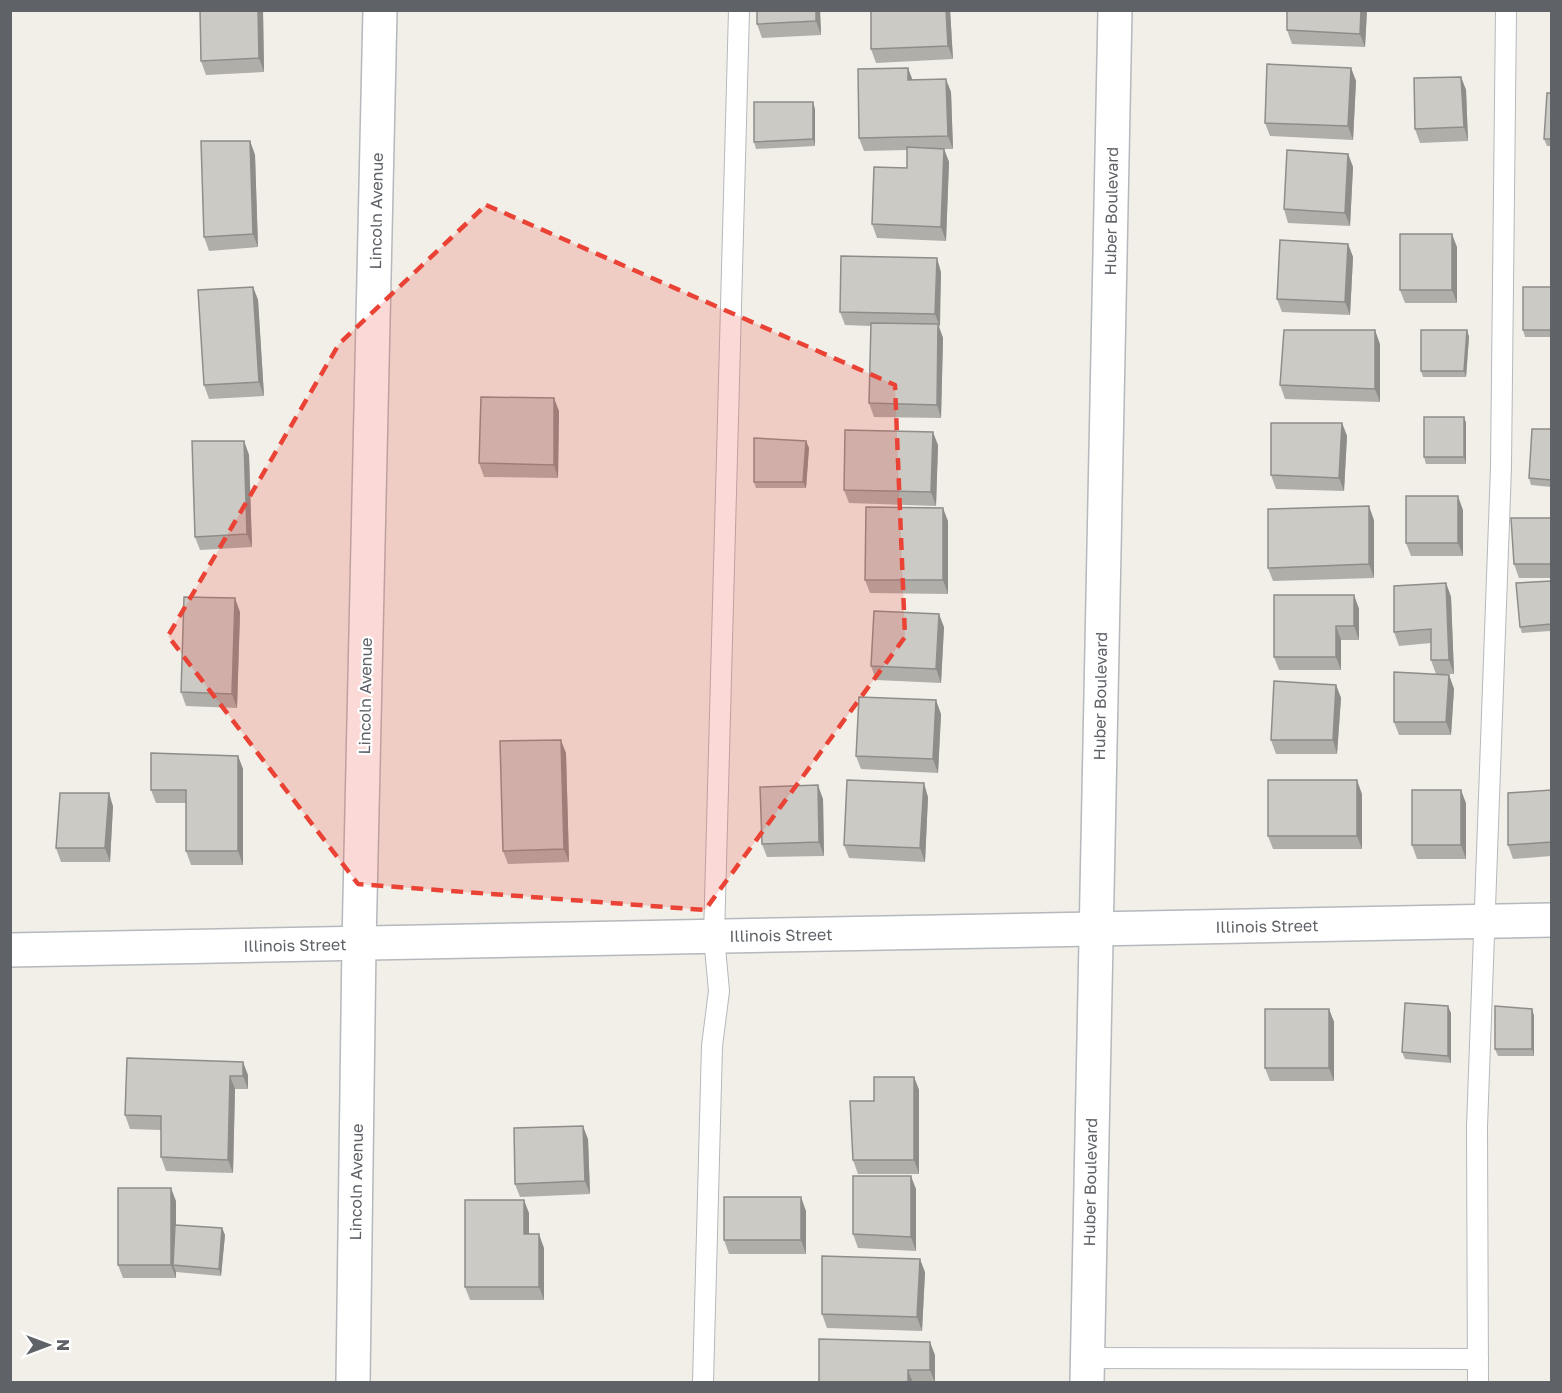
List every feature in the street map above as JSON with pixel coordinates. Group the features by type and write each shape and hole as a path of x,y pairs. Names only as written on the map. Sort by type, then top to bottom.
{"street":[{"name":"Lincoln Avenue","path":"353,1383 359,944 380,10"},
{"name":"Huber Boulevard","path":"1087,1370 1115,10"},
{"name":"Illinois Street","path":"10,950 1551,920"}],"lane":[{"path":"703,1383 712,1046 719,991 714,937 739,10"},
{"path":"1478,1383 1477,1127 1501,467 1506,10"},
{"path":"1087,1370 1478,1359"}],"highlighted area":[{"path":"486,205 895,385 905,637 705,910 358,884 168,636 339,344"}],"building":[{"path":"200,10 258,10 259,58 201,61"},
{"path":"757,10 816,10 816,21 757,24"},
{"path":"871,10 946,10 948,46 871,49"},
{"path":"1287,10 1361,10 1360,34 1287,30"},
{"path":"1267,64 1351,68 1348,126 1265,123"},
{"path":"908,68 908,80 946,79 948,136 859,138 858,69"},
{"path":"1461,77 1464,127 1415,129 1414,78"},
{"path":"1547,93 1551,93 1551,139 1544,139"},
{"path":"754,102 813,102 813,139 754,142"},
{"path":"201,141 250,141 253,234 204,237"},
{"path":"907,147 944,149 941,227 872,224 874,167 907,168"},
{"path":"1287,150 1348,154 1345,213 1284,209"},
{"path":"1400,234 1452,234 1452,290 1400,290"},
{"path":"1280,240 1348,244 1345,302 1277,299"},
{"path":"841,256 937,258 935,314 840,312"},
{"path":"253,287 259,382 204,385 198,290"},
{"path":"1523,287 1551,287 1551,330 1523,330"},
{"path":"871,323 938,324 937,405 869,403"},
{"path":"1284,330 1375,330 1375,389 1280,385"},
{"path":"1421,330 1467,330 1464,371 1421,371"},
{"path":"481,397 554,398 554,465 479,463"},
{"path":"1424,417 1464,417 1464,457 1424,457"},
{"path":"1271,423 1342,423 1339,478 1271,475"},
{"path":"1532,429 1551,429 1551,480 1529,478"},
{"path":"845,430 933,432 931,492 844,490"},
{"path":"754,438 806,441 803,482 754,482"},
{"path":"192,441 244,441 247,534 195,537"},
{"path":"1406,496 1458,496 1458,543 1406,543"},
{"path":"1369,506 1369,564 1268,568 1268,509"},
{"path":"866,507 943,508 943,580 865,580"},
{"path":"1511,518 1551,518 1551,564 1514,564"},
{"path":"1551,581 1551,624 1520,627 1516,583"},
{"path":"1446,583 1449,660 1431,660 1431,629 1394,632 1394,586"},
{"path":"1274,595 1354,595 1354,626 1336,626 1336,657 1274,657"},
{"path":"184,597 235,598 232,694 181,692"},
{"path":"874,611 939,614 936,669 871,666"},
{"path":"1394,672 1449,675 1446,722 1394,722"},
{"path":"1274,681 1336,685 1333,740 1271,740"},
{"path":"859,697 936,700 933,759 856,756"},
{"path":"561,740 564,849 503,851 500,741"},
{"path":"151,753 238,756 238,851 186,851 186,790 151,790"},
{"path":"847,780 924,783 920,848 844,845"},
{"path":"1268,780 1357,780 1357,836 1268,836"},
{"path":"818,785 819,842 762,844 760,787"},
{"path":"1412,790 1461,790 1461,845 1412,845"},
{"path":"1551,790 1551,842 1508,845 1508,793"},
{"path":"60,793 109,793 105,848 56,848"},
{"path":"1405,1003 1448,1006 1448,1056 1402,1052"},
{"path":"1495,1006 1532,1009 1532,1049 1495,1049"},
{"path":"1265,1009 1329,1009 1329,1068 1265,1068"},
{"path":"127,1058 243,1062 243,1076 230,1076 228,1160 161,1157 161,1116 125,1115"},
{"path":"874,1077 914,1077 914,1160 853,1160 850,1101 874,1101"},
{"path":"583,1126 585,1181 515,1184 514,1128"},
{"path":"853,1176 911,1176 911,1237 853,1234"},
{"path":"118,1188 171,1188 171,1265 118,1265"},
{"path":"724,1197 801,1197 801,1240 724,1240"},
{"path":"465,1200 524,1200 524,1234 539,1234 539,1287 465,1287"},
{"path":"175,1225 222,1228 219,1269 173,1265"},
{"path":"822,1256 920,1259 917,1317 822,1314"},
{"path":"819,1339 930,1342 930,1370 908,1370 908,1383 819,1383"}]}
